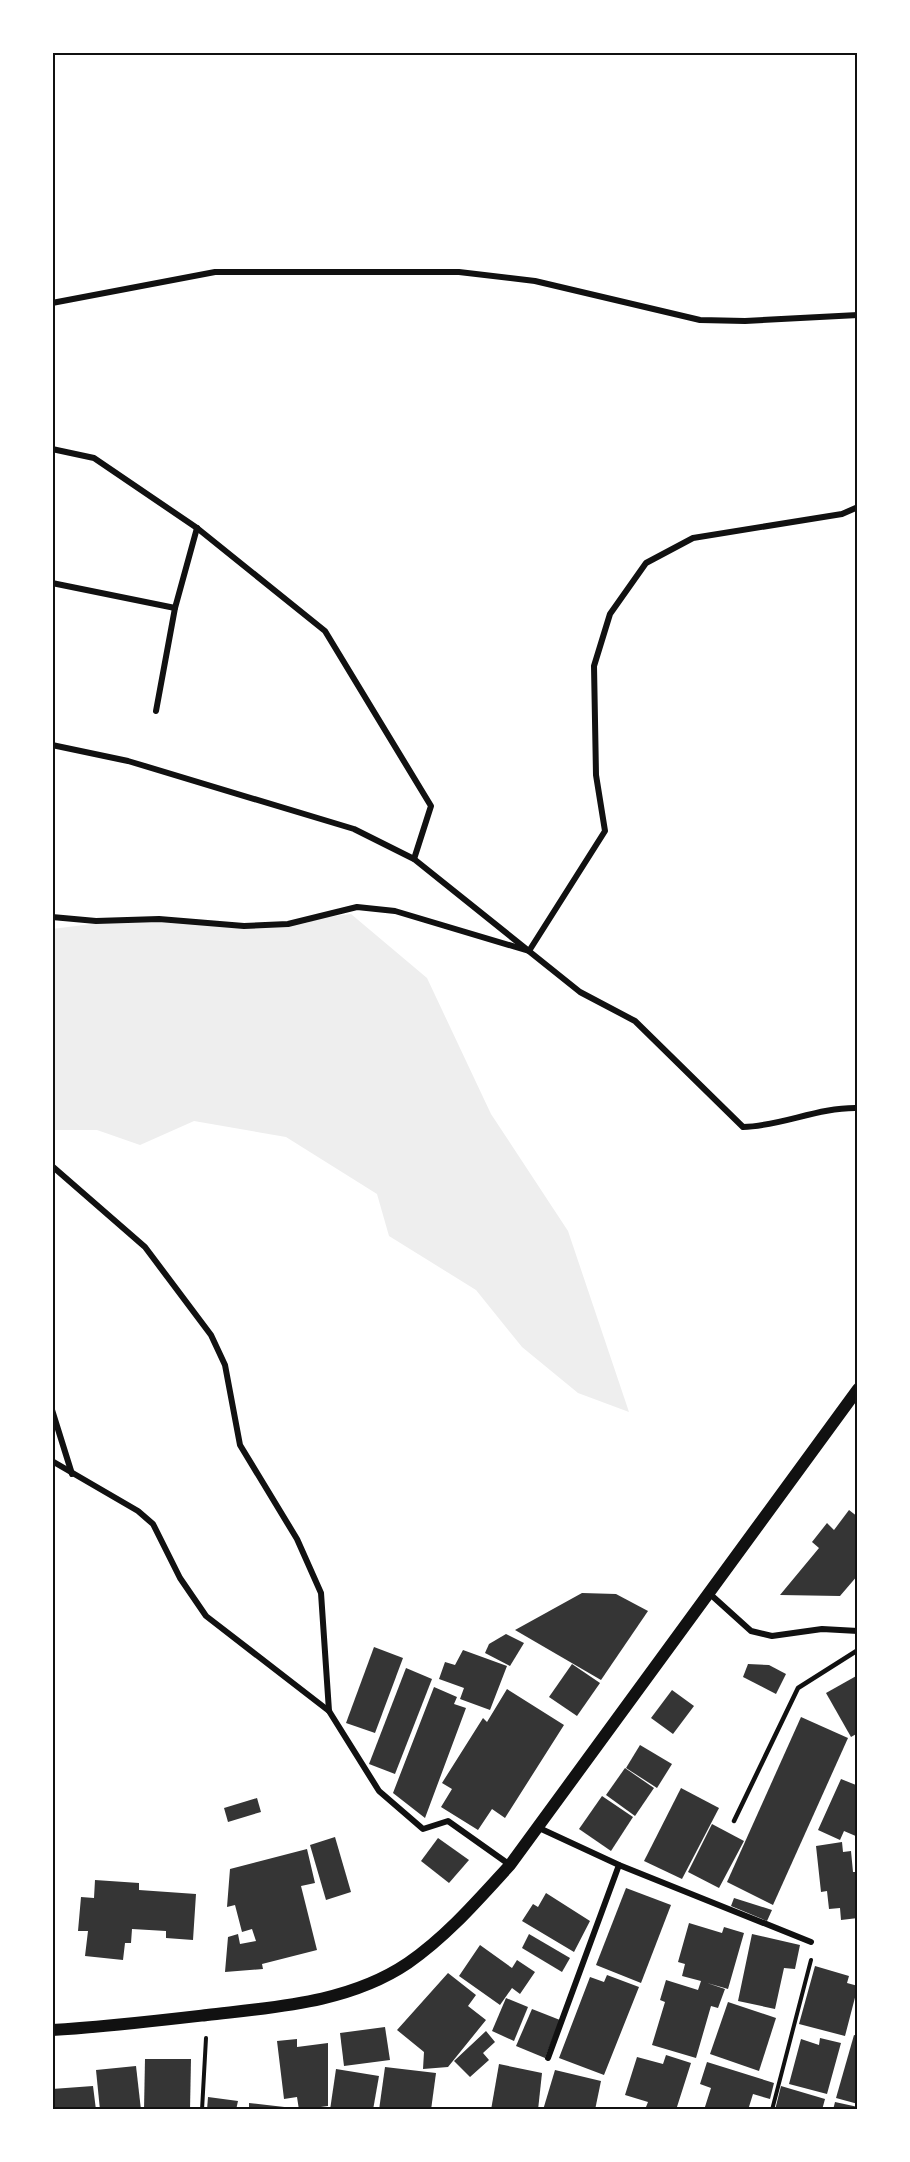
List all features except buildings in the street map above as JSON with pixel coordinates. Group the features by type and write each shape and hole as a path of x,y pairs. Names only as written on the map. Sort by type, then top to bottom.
{"main road":[{"path":"52,2030 294,2006 353,1990 407,1963 424,1950 464,1916 510,1865 710,1594 747,1537 858,1389"}],"street":[{"path":"52,303 215,272 459,272 535,281 700,320 745,321 858,315"},
{"path":"52,448 93,458 197,528 325,631 431,806 414,859"},
{"path":"529,951 605,831 596,775 594,666 610,614 646,562 693,537 842,514 858,507"},
{"path":"156,711 175,608 197,528"},
{"path":"52,583 175,608"},
{"path":"52,745 128,761 354,829 414,859 580,992 635,1021 743,1127 765,1127 837,1107 858,1108"},
{"path":"52,917 96,921 159,919 244,926 288,924 357,907 395,911 529,951"},
{"path":"52,1166 145,1248 211,1335 225,1365 240,1445 297,1539 321,1593 329,1711"},
{"path":"52,1410 72,1474"},
{"path":"52,1461 138,1511 153,1524 180,1578 206,1616 329,1711 379,1791 423,1829 448,1821 510,1865"},
{"path":"710,1594 751,1631 772,1636 822,1629 858,1631"},
{"path":"536,1827 619,1865 811,1942"},
{"path":"548,2058 619,1865"}],"lane":[{"path":"734,1821 798,1688 858,1650"}],"path":[{"path":"772,2109 814,1951 811,1942"},
{"path":"202,2109 207,2015"}],"shaded area":[{"path":"351,914 427,978 491,1114 568,1231 629,1412 578,1393 522,1347 476,1290 389,1236 377,1194 286,1137 194,1121 140,1145 97,1130 53,1130 52,929 140,918 239,928"}]}
